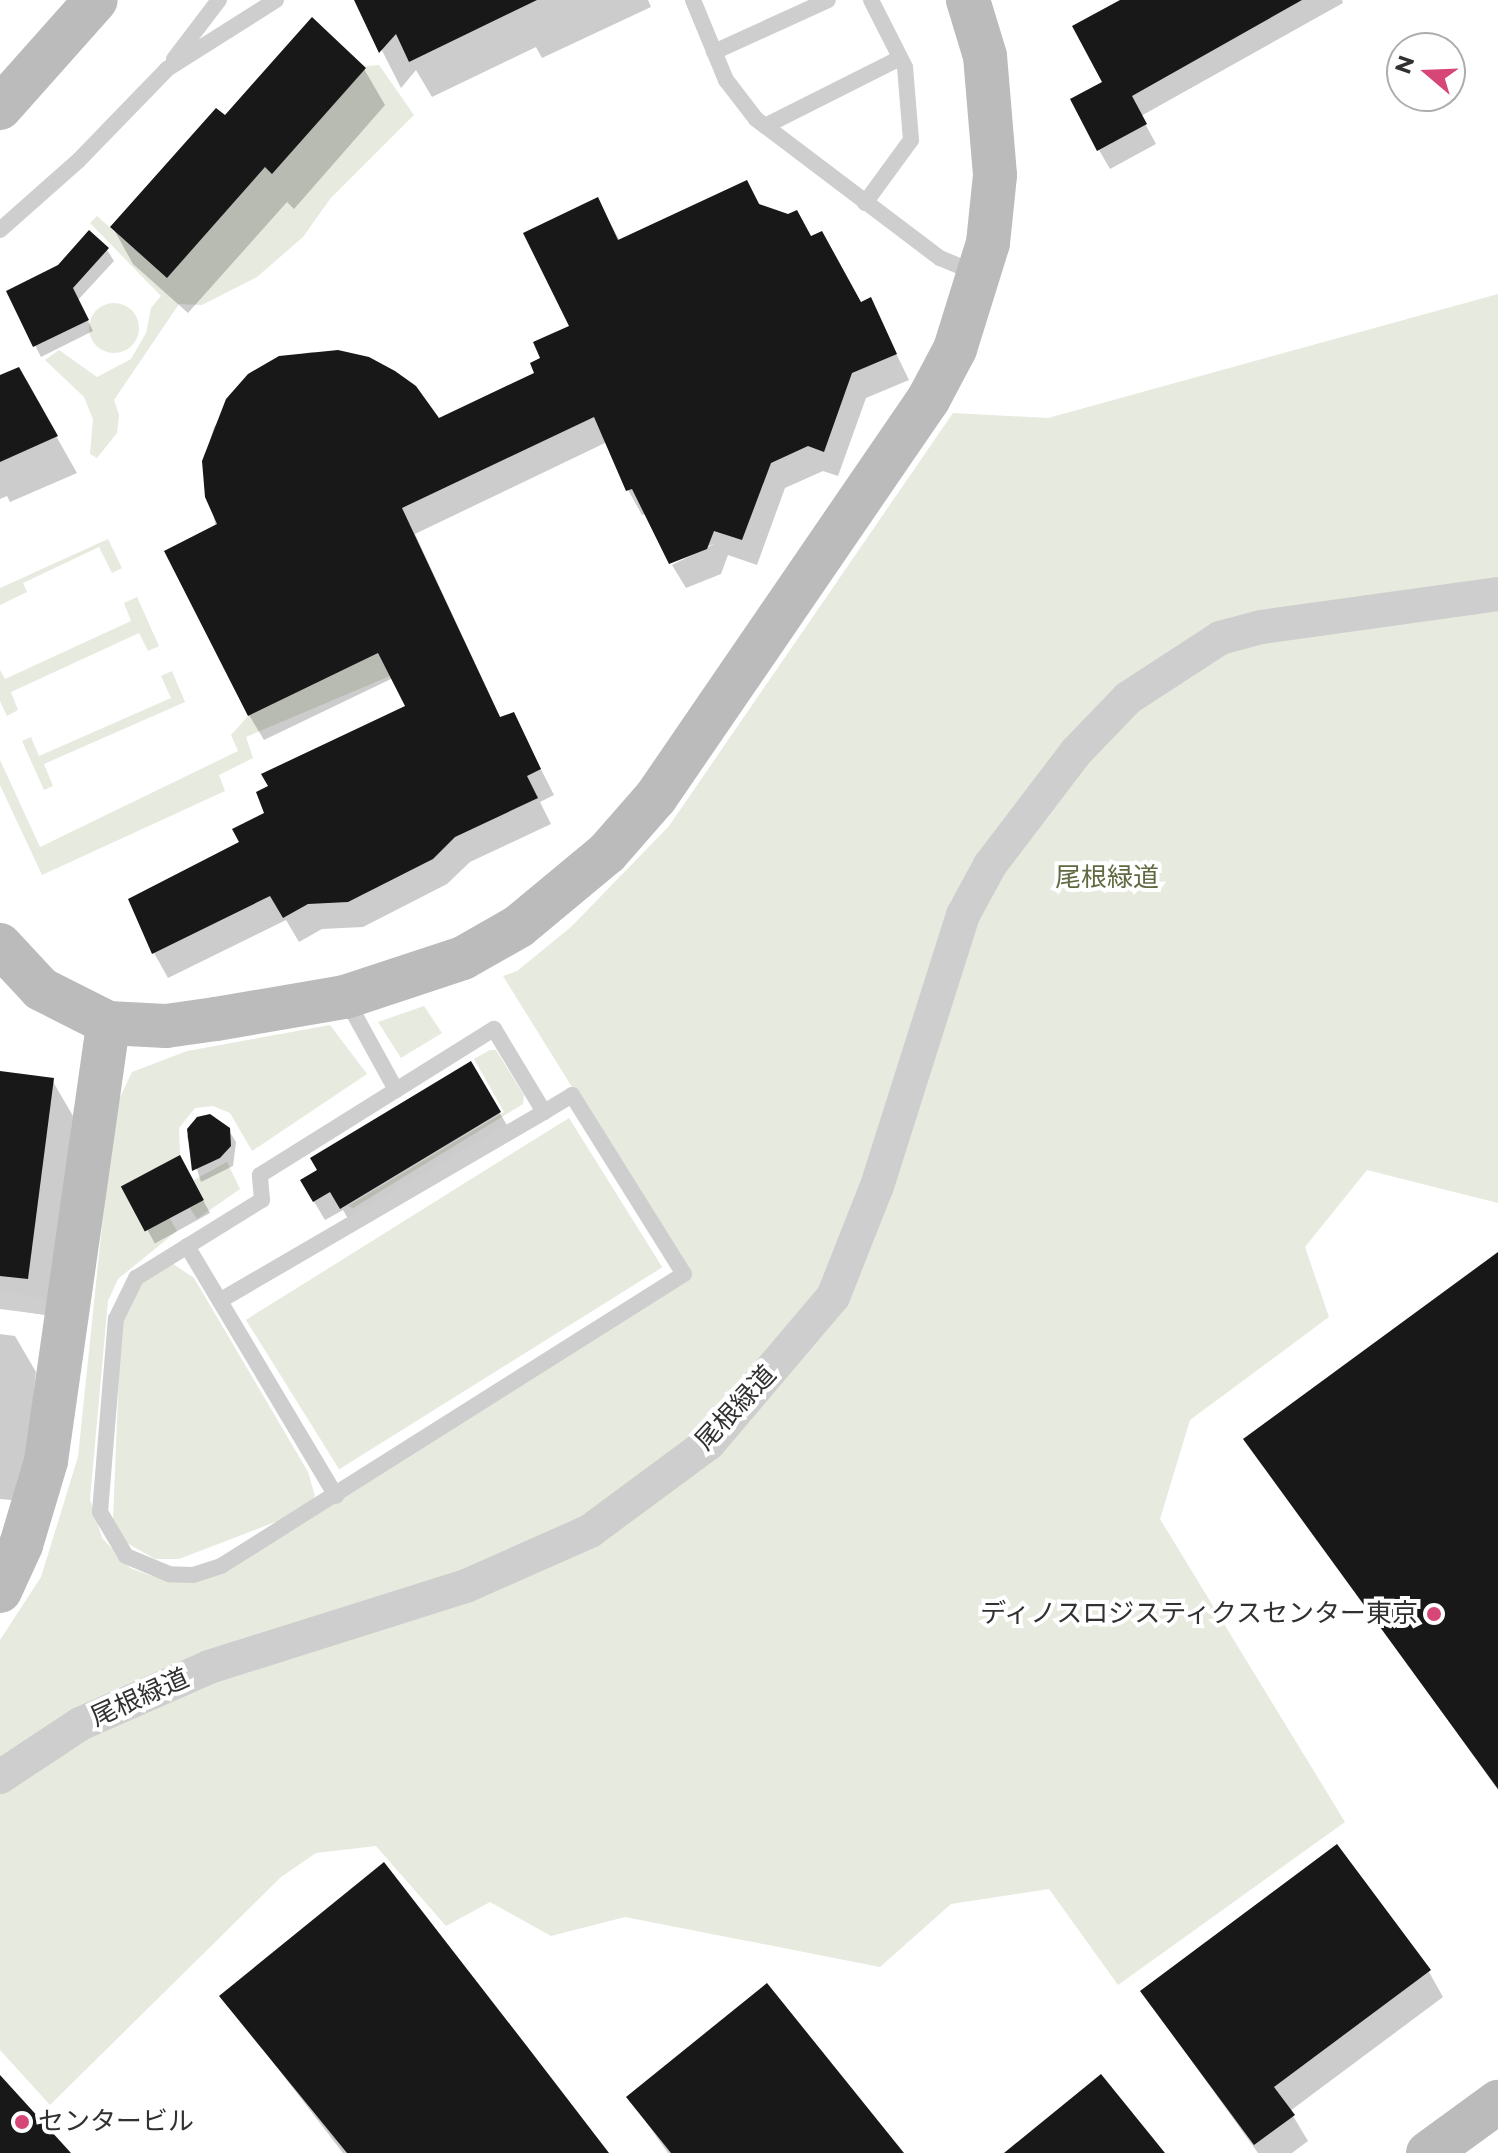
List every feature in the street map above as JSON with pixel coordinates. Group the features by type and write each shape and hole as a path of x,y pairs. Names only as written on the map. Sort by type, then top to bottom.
{"street":[{"path":"0,108 96,0"},
{"path":"0,945 41,989 108,1023 166,1026 345,997 405,981 489,945 586,873 642,815 928,400 955,349 981,274 992,218 995,132 985,56 968,0"},
{"name":"尾根緑道","path":"0,1777 80,1724 209,1667 466,1586 590,1531 709,1443 833,1297 877,1186 963,915 990,865 1076,752 1128,698 1220,638 1261,627 1498,594"},
{"path":"0,1591 11,1541 46,1461 108,1023"},
{"path":"1428,2153 1498,2102"}],"lane":[{"path":"0,230 78,161 167,69 219,0"},
{"path":"167,69 276,0"},
{"path":"693,0 739,102 765,126 940,258 981,274"},
{"path":"714,52 828,0"},
{"path":"865,203 911,140 900,58 871,0"},
{"path":"765,126 900,58"},
{"path":"345,997 396,1090"},
{"path":"221,1300 544,1112 572,1095 684,1274 221,1566 193,1575 145,1566 126,1556 111,1537 100,1512 116,1319 136,1278 262,1200 260,1175 494,1029 544,1112"},
{"path":"187,1246 336,1496"},
{"path":"0,1300 67,1310"}],"green space":[{"path":"379,65 414,115 330,199 303,237 257,277 202,305 179,304 114,400 119,415 117,433 97,458 90,454 93,419 84,397 45,360 59,350 97,377 131,359 146,333 151,308 161,296 90,223 97,216 167,278 265,167 273,173 367,66"},
{"name":"尾根緑道","path":"1498,294 1498,1203 1367,1170 1305,1247 1329,1317 1190,1420 1160,1519 1345,1822 1118,1985 1049,1889 951,1904 880,1967 625,1917 551,1936 490,1902 446,1926 376,1846 316,1853 281,1877 50,2105 0,2050 0,1640 41,1577 78,1457 114,1110 132,1072 187,1051 330,1025 367,1074 252,1151 230,1113 213,1106 195,1108 179,1128 180,1155 123,1186 170,1219 177,1231 118,1279 108,1301 90,1499 102,1538 130,1568 152,1576 205,1576 690,1277 503,976 517,971 571,927 669,826 953,413 1048,418"},
{"path":"114,303 132,310 139,328 132,346 114,353 96,346 89,328 96,310"},
{"path":"108,539 122,568 112,573 99,547 23,583 27,592 0,605 0,588"},
{"path":"137,597 159,646 148,651 139,633 11,692 18,710 7,716 0,701 0,670 5,679 131,621 124,603"},
{"path":"378,653 390,676 246,737 253,758 219,775 225,791 42,875 0,785 0,760 40,847 238,751 231,735 248,716"},
{"path":"172,671 185,702 44,764 53,786 44,790 22,741 31,737 39,756 171,698 161,676"},
{"path":"424,1006 442,1033 401,1058 378,1022"},
{"path":"496,1050 524,1095 523,1104 353,1208 348,1206 504,1112 474,1059"},
{"path":"569,1118 662,1267 339,1469 246,1320"},
{"path":"227,1162 240,1189 197,1219 190,1208 204,1200 194,1180"},
{"path":"173,1264 194,1278 308,1472 315,1496 307,1509 283,1519 179,1559 155,1559 127,1543 113,1521 121,1321 137,1286"}],"building":[{"path":"354,0 537,0 409,62 396,34 379,53"},
{"path":"1120,0 1302,0 1132,96 1147,124 1097,151 1070,99 1102,82 1072,26"},
{"path":"312,17 366,68 272,174 265,167 167,278 110,227 216,108 225,115"},
{"path":"747,180 759,204 788,214 797,210 811,236 822,231 861,302 871,297 897,354 852,373 824,452 808,446 771,463 742,540 714,531 707,549 669,564 632,489 626,491 594,417 402,508 500,717 514,712 541,769 527,776 538,798 455,837 433,859 348,902 308,904 283,918 270,896 152,954 128,899 239,842 232,829 264,813 256,792 268,786 261,774 405,706 378,653 248,716 164,551 217,524 205,497 202,461 226,399 248,374 279,356 338,350 369,357 395,371 416,386 439,418 534,373 530,363 540,358 533,342 569,326 523,233 598,197 618,240"},
{"path":"89,230 109,248 73,288 89,320 33,347 6,291 58,265"},
{"path":"19,367 58,436 0,462 0,375"},
{"path":"471,1061 501,1112 340,1209 330,1192 313,1202 300,1180 317,1170 310,1158"},
{"path":"0,1071 54,1078 28,1279 0,1276"},
{"path":"210,1114 230,1128 231,1146 220,1158 192,1171 187,1129 197,1117"},
{"path":"180,1155 204,1200 145,1231 121,1186"},
{"name":"ディノスロジスティクスセンター東京","path":"1498,1252 1498,1789 1243,1439"},
{"path":"1337,1844 1431,1970 1274,2087 1295,2115 1254,2145 1140,1991"},
{"path":"384,1862 609,2153 347,2153 219,1996"},
{"path":"767,1983 904,2153 671,2153 626,2097"},
{"path":"1101,2074 1165,2153 1004,2153"},
{"name":"センタービル","path":"0,2075 71,2153 0,2153"}],"place":[{"name":"ディノスロジスティクスセンター東京","path":"1434,1614"},
{"name":"センタービル","path":"22,2122"}]}
